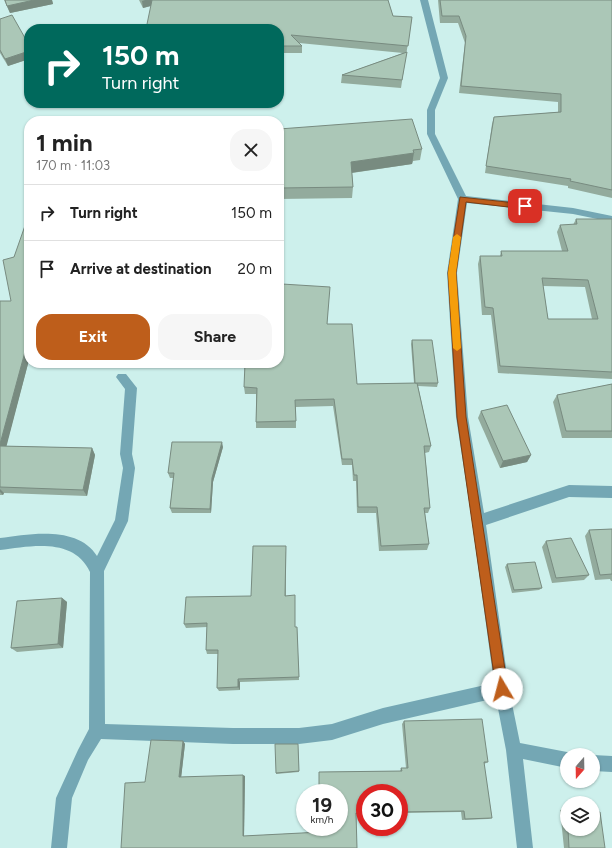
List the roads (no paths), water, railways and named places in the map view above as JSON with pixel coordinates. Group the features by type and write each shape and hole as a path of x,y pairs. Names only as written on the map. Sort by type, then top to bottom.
{"street":[{"path":"424,0 444,78 431,110 431,134 463,199 452,273 462,417 479,522 502,689 514,750 525,848"},
{"path":"463,199 572,212 612,219"},
{"path":"59,848 64,798 83,755 97,731 97,571 108,543 121,521 129,468 126,454 130,388 122,378"},
{"path":"479,522 569,491 612,492"},
{"path":"0,544 57,540 73,546 88,555 97,571"},
{"path":"97,731 233,736 299,736 332,732 383,716 502,689"},
{"path":"514,750 560,759"},
{"path":"600,763 612,764"}]}
